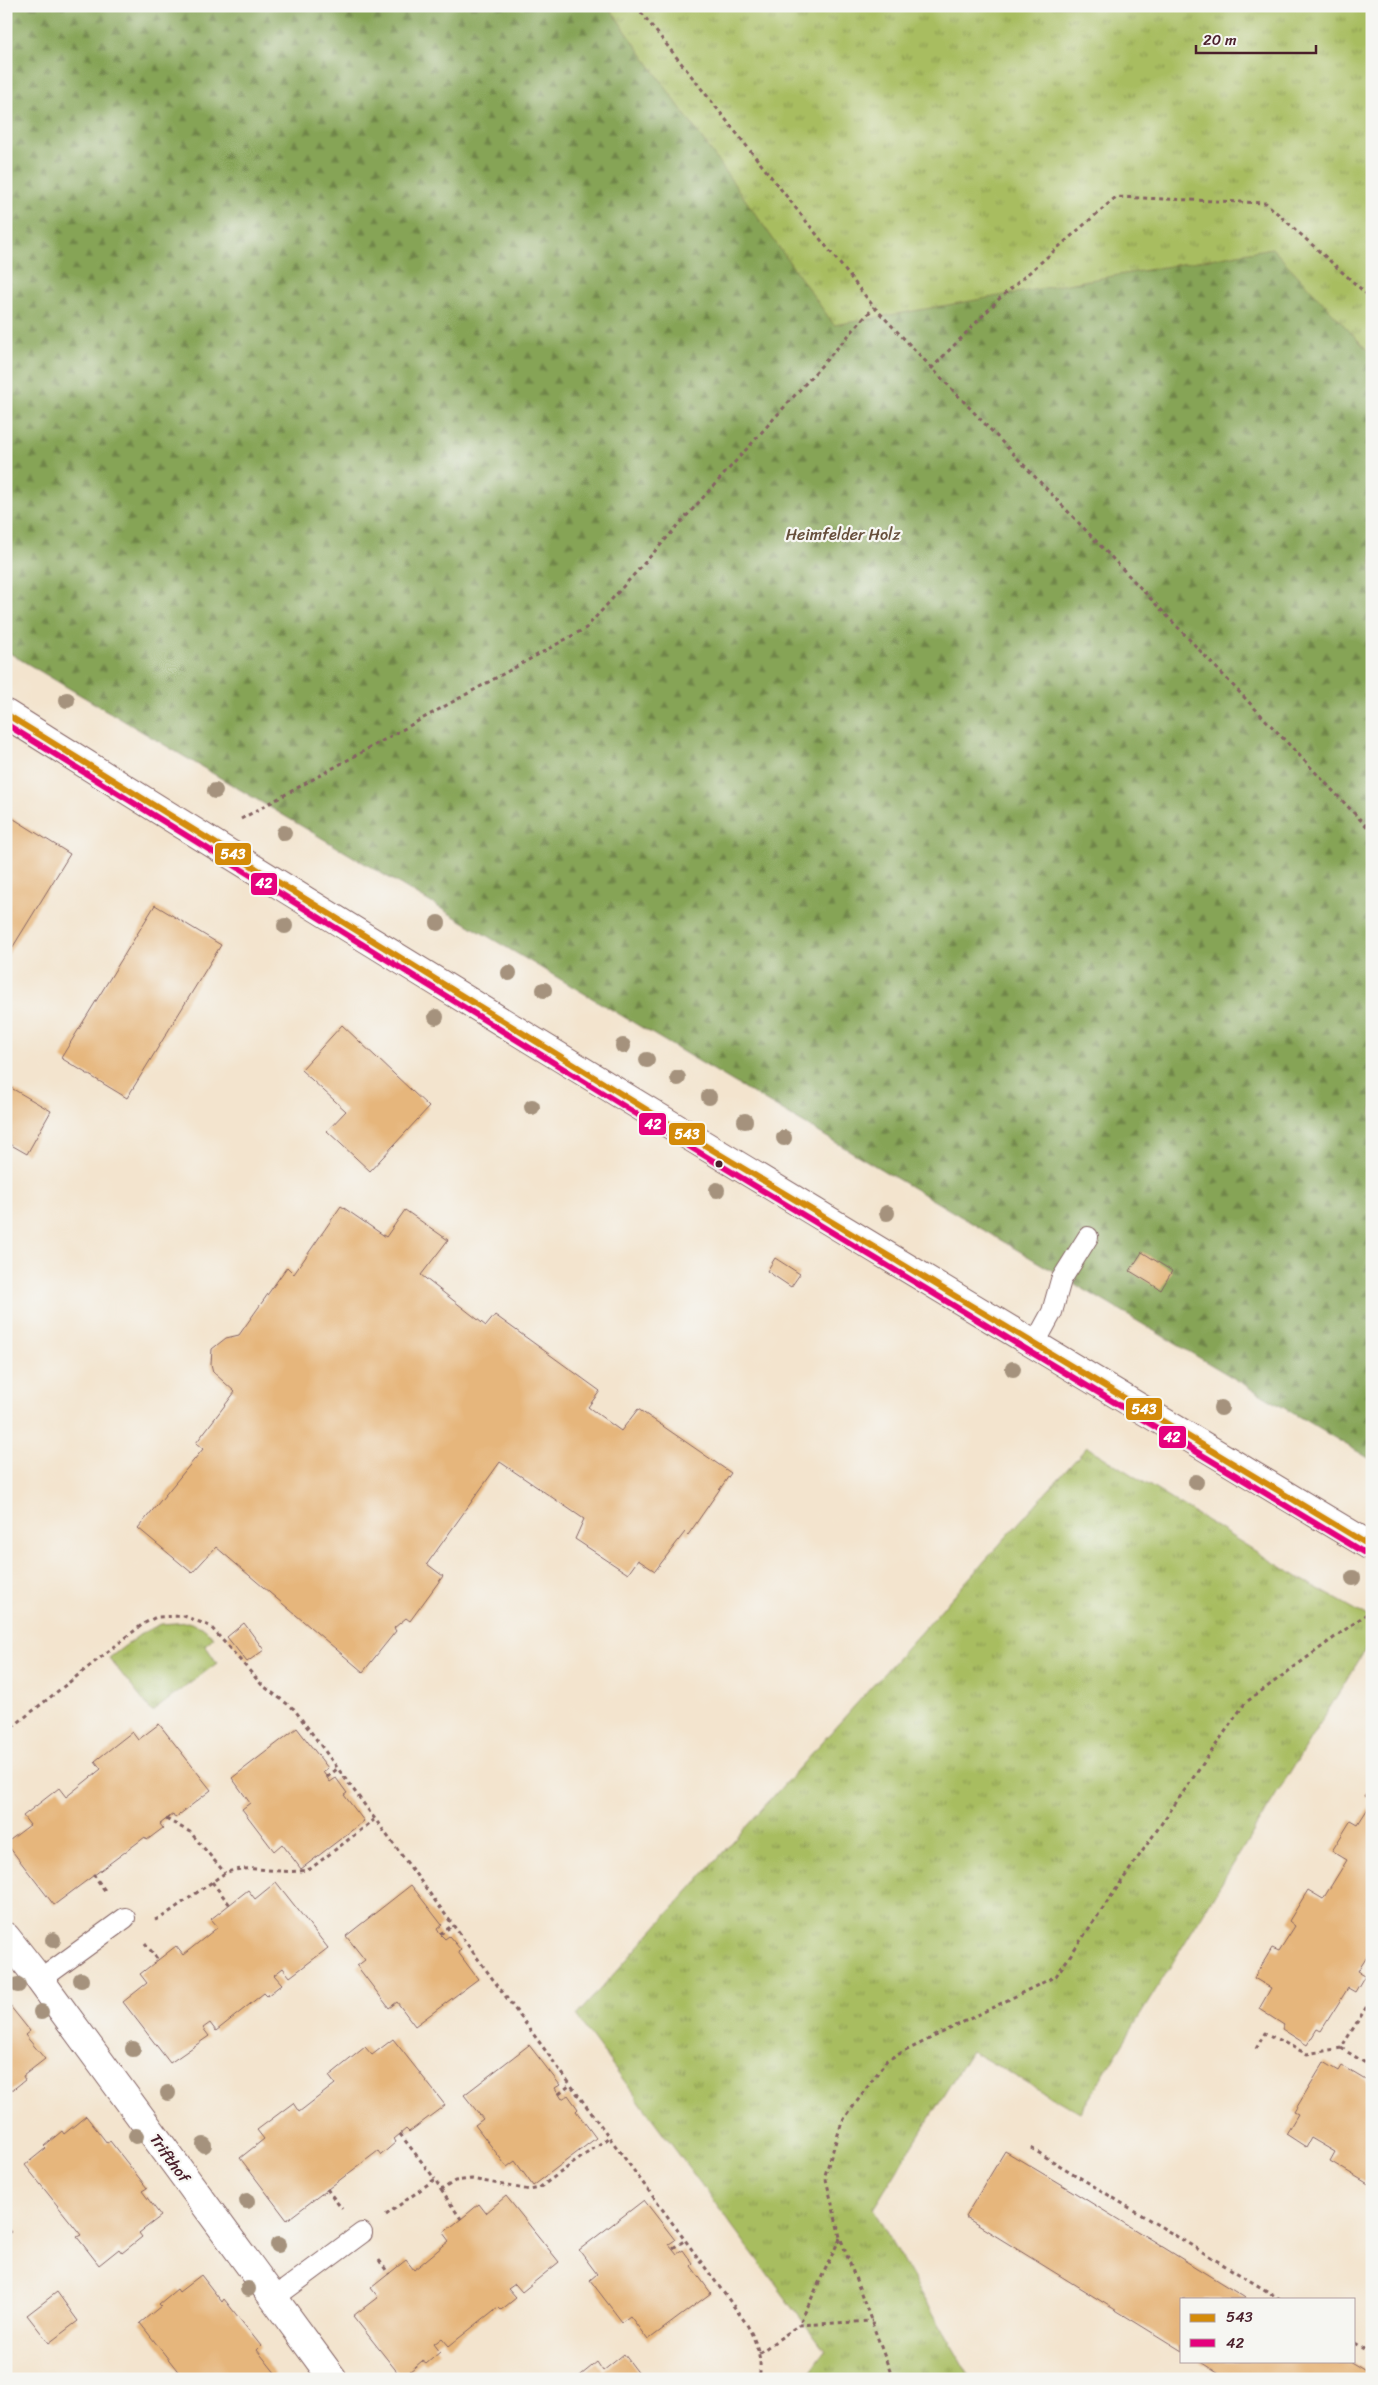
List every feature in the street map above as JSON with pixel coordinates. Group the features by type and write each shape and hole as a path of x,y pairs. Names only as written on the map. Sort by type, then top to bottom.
{"street":[{"path":"6,714 627,1099 1034,1345 1372,1546"},
{"name":"Trifthof","path":"6,1938 40,1980 333,2379"}],"lane":[{"path":"1034,1345 1052,1312 1061,1280 1088,1237"},
{"path":"40,1980 125,1918"},
{"path":"274,2298 362,2234"}],"path":[{"path":"636,6 874,307 1372,832"},
{"path":"931,369 1000,298 1116,197 1266,203 1372,299"},
{"path":"241,819 586,628 874,307"},
{"path":"893,2379 840,2238 825,2175 842,2122 887,2060 1056,1976 1245,1703 1372,1610"},
{"path":"6,1732 143,1624 156,1617 184,1616 210,1626 262,1685 294,1710 569,2086 746,2323 755,2338 759,2353 761,2369 759,2379"},
{"path":"327,1777 337,1769"},
{"path":"166,1819 190,1832 225,1874"},
{"path":"125,1918 146,1922 162,1917 234,1869 252,1868 299,1872 310,1869 374,1820"},
{"path":"212,1882 230,1905"},
{"path":"440,1934 452,1926"},
{"path":"1341,2048 1372,1998"},
{"path":"1256,2049 1265,2033 1308,2054 1341,2048 1372,2067"},
{"path":"558,2094 569,2086"},
{"path":"400,2134 461,2218"},
{"path":"442,2190 455,2181 472,2179 530,2190 539,2188 608,2138"},
{"path":"1031,2148 1278,2298"},
{"path":"384,2217 435,2180"},
{"path":"759,2353 799,2325 840,2238"},
{"path":"674,2248 684,2241"},
{"path":"799,2325 872,2321"},
{"path":"1356,2344 1372,2354"}],"green space":[{"name":"Heimfelder Holz","path":"6,6 1372,6 1372,1460 6,651"},
{"path":"608,6 1372,6 1372,355 1272,248 834,325"},
{"path":"1087,1447 1299,1578 1372,1619 1372,1639 1080,2113 971,2051 873,2209 971,2379 805,2379 825,2351 576,2016"},
{"path":"188,1622 202,1627 214,1637 205,1645 217,1663 152,1712 109,1658 142,1633 161,1624"}],"building":[{"path":"6,814 70,854 6,958"},
{"path":"155,905 221,945 127,1098 61,1058"},
{"path":"342,1025 429,1107 370,1171 327,1131 346,1111 301,1070"},
{"path":"6,1085 51,1111 27,1154 6,1142"},
{"path":"341,1206 386,1237 405,1210 448,1240 421,1275 486,1326 495,1315 600,1391 588,1407 621,1431 638,1409 731,1473 688,1535 685,1532 655,1571 638,1560 628,1574 575,1539 584,1519 500,1462 427,1564 443,1576 410,1621 406,1618 394,1628 396,1631 363,1672 216,1547 192,1573 138,1528 203,1449 196,1443 235,1392 213,1372 211,1364 212,1349 226,1338 239,1335 287,1267 294,1274"},
{"path":"1142,1252 1172,1271 1161,1290 1130,1271"},
{"path":"775,1258 800,1274 791,1287 767,1271"},
{"path":"244,1623 264,1650 247,1662 227,1637"},
{"path":"159,1724 211,1790 175,1818 173,1814 160,1824 163,1828 147,1840 145,1837 54,1905 6,1843 30,1825 23,1816 59,1788 66,1797 101,1769 95,1761 132,1732 138,1740"},
{"path":"297,1728 328,1768 323,1772 330,1782 336,1778 347,1793 344,1795 364,1821 301,1869 282,1844 274,1851 242,1809 250,1803 232,1778"},
{"path":"1372,1786 1372,1800 1365,1796"},
{"path":"1372,1802 1372,1949 1358,1971 1365,1975 1355,1992 1348,1988 1321,2031 1317,2029 1307,2045 1282,2029 1284,2025 1259,2009 1271,1988 1254,1978 1272,1948 1279,1951 1295,1926 1289,1921 1308,1890 1323,1899 1347,1860 1332,1851 1351,1820 1358,1824"},
{"path":"276,1882 328,1948 290,1977 283,1968 274,1975 282,1984 267,1996 264,1993 216,2031 210,2023 203,2028 209,2036 170,2063 123,2002 147,1983 140,1974 176,1946 183,1955 218,1927 211,1919 248,1890 255,1899"},
{"path":"411,1885 442,1925 437,1929 440,1934 445,1939 449,1936 461,1950 458,1952 478,1979 415,2026 397,2002 389,2008 357,1966 365,1960 346,1936"},
{"path":"6,2001 30,2031 25,2035 45,2059 23,2076 25,2080 6,2095"},
{"path":"393,2039 445,2105 409,2132 406,2129 394,2139 396,2142 381,2155 378,2151 287,2220 240,2158 264,2139 257,2130 293,2103 299,2112 335,2084 329,2076 365,2047 372,2055"},
{"path":"529,2045 560,2085 555,2088 562,2099 568,2095 578,2109 576,2111 596,2138 533,2186 515,2161 507,2167 475,2125 483,2119 464,2095"},
{"path":"1324,2062 1339,2071 1342,2066 1372,2084 1372,2182 1370,2185 1330,2161 1335,2152 1311,2138 1306,2147 1286,2134 1298,2114 1294,2112"},
{"path":"86,2116 107,2143 110,2141 147,2188 142,2191 161,2216 139,2233 142,2237 122,2253 119,2249 99,2265 77,2237 81,2235 25,2165 46,2148 44,2146 62,2131 64,2134"},
{"path":"1005,2151 1245,2298 1180,2298 1180,2350 965,2217"},
{"path":"506,2196 559,2262 522,2292 515,2284 508,2289 516,2298 501,2310 498,2307 449,2346 442,2338 434,2344 440,2352 426,2364 422,2361 402,2378 353,2316 378,2297 371,2288 406,2260 414,2270 449,2241 443,2233 479,2204 486,2213"},
{"path":"644,2200 675,2240 669,2244 677,2254 683,2250 693,2264 691,2266 711,2293 648,2340 630,2316 622,2322 590,2280 597,2274 579,2250"},
{"path":"6,2226 11,2232 6,2236"},
{"path":"201,2275 222,2302 224,2299 261,2346 257,2350 276,2374 270,2379 184,2379 140,2323 161,2306 159,2304 177,2289 179,2292"},
{"path":"57,2292 78,2321 49,2343 27,2315"},
{"path":"624,2354 643,2379 576,2379 597,2362 603,2371"},
{"path":"1201,2362 1351,2362 1372,2375 1372,2379 1227,2379"}],"transit line":[{"name":"543","path":"6,714 686,1134 1372,1547"},
{"name":"42","path":"6,724 682,1142 1368,1555"}]}
